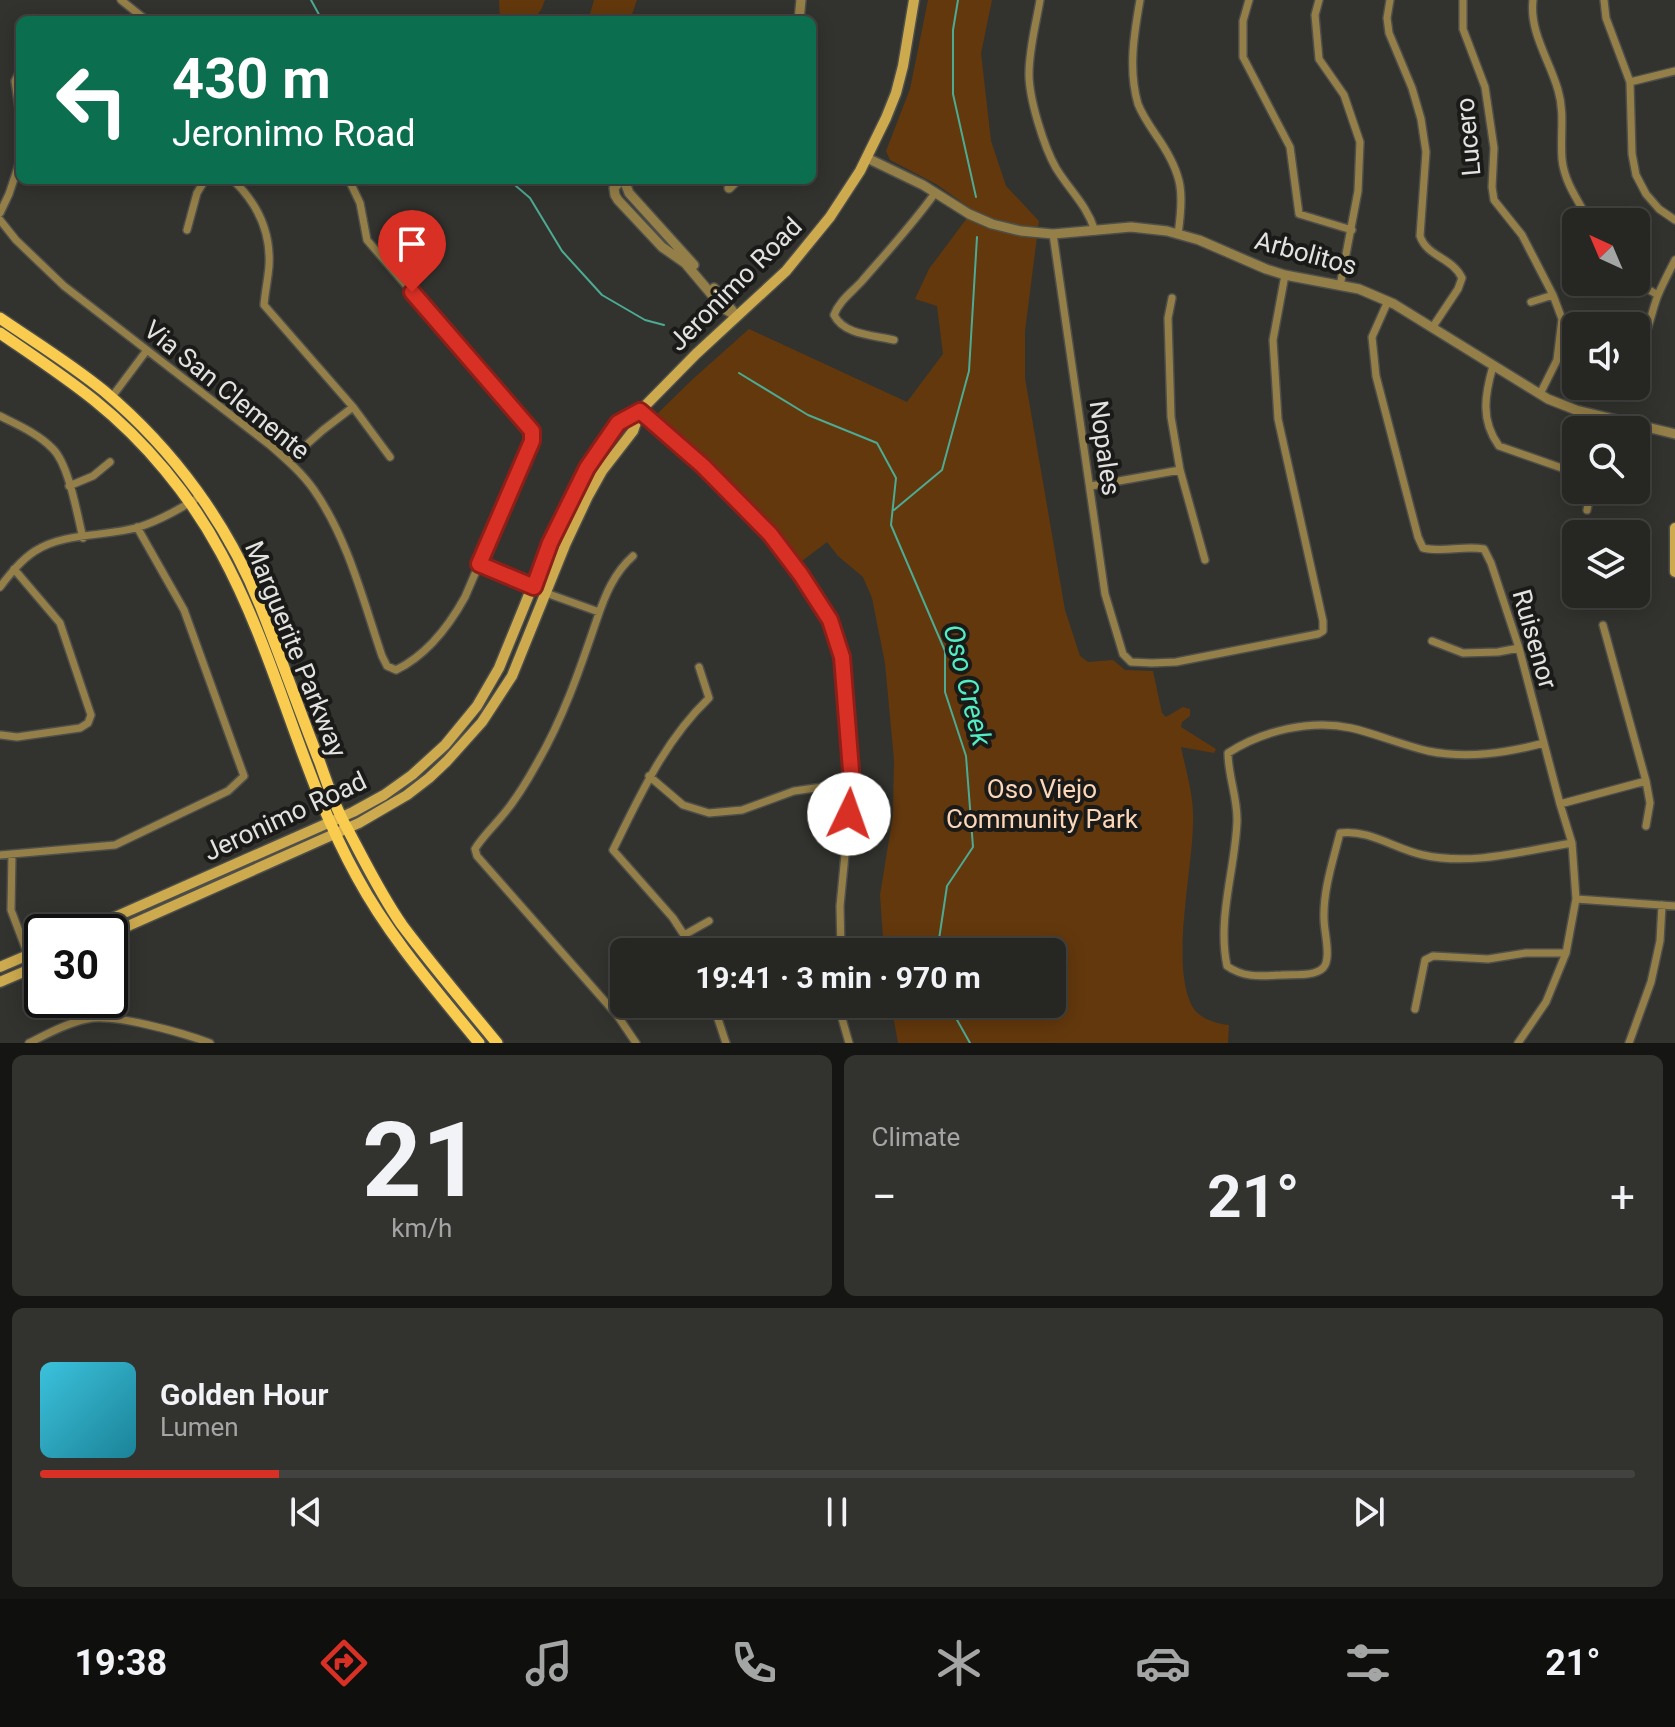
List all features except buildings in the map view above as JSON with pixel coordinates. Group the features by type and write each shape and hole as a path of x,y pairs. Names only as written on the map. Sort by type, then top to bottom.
{"main road":[{"name":"Jeronimo Road","path":"128,926 339,826 412,775 459,729 477,706 499,668 550,543 587,468 618,423 640,411 786,271 830,217 867,158 896,93 914,0"},
{"name":"Marguerite Parkway","path":"0,318 74,369 107,403 190,503 222,554 244,600 339,826 403,925 497,1043"},
{"name":"Marguerite Parkway","path":"0,333 76,386 137,421 170,457 218,521 245,569 357,877 385,922 479,1043"},
{"name":"Jeronimo Road","path":"125,914 339,826 376,815 429,778 464,744 512,676 588,496 602,471 633,431 640,411"},
{"path":"1675,528 1675,572"},
{"path":"0,967 24,956"},
{"path":"0,982 24,972"}],"street":[{"path":"121,0 141,16"},
{"path":"1040,0 1029,76 1033,97 1051,160 1087,210 1095,231"},
{"path":"1140,0 1135,30 1134,85 1139,108 1176,170 1182,188 1178,234"},
{"path":"1249,0 1243,21 1243,57 1290,147 1299,214 1352,230"},
{"path":"1319,0 1315,15 1319,59 1344,95 1360,142 1358,191 1340,286"},
{"path":"1390,0 1387,18 1389,33 1412,88 1426,152 1420,236 1426,247 1457,268 1462,278 1432,328"},
{"name":"Lucero","path":"1463,0 1463,29 1485,87 1494,148 1494,200 1522,235 1562,319 1557,360 1540,394"},
{"path":"1533,0 1536,32 1558,91 1563,114 1562,161 1569,185 1582,208"},
{"path":"1604,0 1606,18 1630,82 1632,154 1636,175 1646,194 1659,209 1675,220"},
{"path":"1630,82 1675,71"},
{"name":"Arbolitos","path":"867,158 992,224 1053,234 1137,227 1178,234 1285,275 1359,289 1388,301 1540,394 1576,410 1675,434"},
{"path":"0,213 16,173"},
{"path":"187,230 203,184"},
{"path":"236,184 252,202 267,233 269,268 264,305 353,407 390,457"},
{"path":"351,184 360,203 367,240 532,431 532,441 479,564 599,612"},
{"path":"618,184 614,188 615,195 637,222 662,247 685,263 723,308 736,316"},
{"path":"624,184 736,316"},
{"path":"729,188 733,184"},
{"path":"894,340 846,329 838,324 834,315 838,305 913,223 935,193"},
{"path":"637,222 647,212"},
{"name":"Via San Clemente","path":"0,220 16,240 64,286 288,461 314,490 345,550 387,666 396,670 416,658 452,620 479,564"},
{"name":"Nopales","path":"1053,234 1105,594 1123,654 1131,662 1176,662 1323,631 1278,419 1273,340 1285,275"},
{"path":"1650,318 1675,260"},
{"path":"1650,290 1658,295"},
{"path":"1531,302 1553,295"},
{"path":"1172,298 1168,318 1171,417 1180,470 1205,560"},
{"name":"Ruisenor","path":"1388,301 1372,337 1376,376 1418,537 1423,548 1435,551 1472,546 1484,549 1519,648 1572,843 1576,899 1566,953 1546,1002 1518,1043"},
{"path":"107,403 147,350"},
{"path":"1493,366 1485,393 1493,438 1499,446 1562,468"},
{"path":"288,461 353,407"},
{"path":"640,411 703,466 770,534 830,620 842,657 852,783 840,906 841,938"},
{"path":"0,416 53,448 62,461 83,538"},
{"path":"69,486 93,476 110,462"},
{"path":"1091,486 1180,470"},
{"path":"0,587 14,569 35,551 58,541 137,527 162,518 201,496"},
{"path":"1587,510 1588,504"},
{"path":"0,855 115,845 228,791 244,776 184,610 137,527"},
{"path":"633,556 616,574 599,612 575,682 536,766 506,812 475,849 477,856 617,1015 636,1043"},
{"path":"1,735 17,737 80,728 88,723 91,715 60,623 14,569"},
{"path":"1603,625 1646,781 1650,803 1646,826"},
{"path":"1432,641 1463,653 1519,648"},
{"path":"686,938 673,918 613,850 649,776 679,731 709,698 699,667"},
{"path":"1544,743 1505,753 1463,755 1428,751 1350,728 1321,724 1268,733 1228,753 1238,818 1223,921 1227,966 1238,974 1257,976 1313,973 1323,969 1328,959 1325,891 1340,833 1355,831 1423,855 1458,859 1481,859 1572,843"},
{"path":"649,776 683,805 709,813 742,810 794,791 852,783"},
{"path":"1560,804 1646,781"},
{"path":"12,854 11,910 24,947"},
{"path":"1576,899 1675,906"},
{"path":"1629,1043 1651,982 1660,941 1662,905"},
{"path":"684,935 709,921"},
{"path":"1415,1009 1422,968 1425,960 1433,956 1488,959 1526,953 1566,953"},
{"path":"29,1043 64,1026 105,1017 210,1043"},
{"path":"718,1018 726,1043"},
{"path":"842,1018 849,1043"}],"green space":[{"path":"499,0 545,0 536,16 500,16"},
{"path":"594,0 637,0 631,16 590,14"},
{"name":"Oso Viejo Community Park","path":"928,0 992,0 981,53 991,141 1006,186 1039,221 1025,331 1025,378 1065,610 1080,656 1088,662 1113,660 1125,670 1153,671 1162,713 1166,717 1183,707 1190,709 1190,716 1181,727 1216,749 1214,753 1181,747 1193,811 1183,966 1192,1006 1208,1020 1229,1025 1228,1043 898,1043 894,1018 1066,1018 1066,938 883,938 880,895 893,815 894,760 885,663 872,598 863,577 827,542 802,561 659,419 658,413 749,329 907,402 943,354 937,306 915,299 929,269 973,210 936,184 890,160 886,151 910,89"}],"waterway":[{"name":"Oso Creek","path":"311,0 320,16"},
{"path":"958,0 953,30 953,94 976,197"},
{"name":"Oso Creek","path":"514,184 530,198 562,251 602,295 645,320 664,325"},
{"path":"894,510 942,470 969,371 977,237"},
{"name":"Oso Creek","path":"739,373 808,415 877,443 896,478 891,525 945,651 945,692 966,756 973,847 947,886 939,938"},
{"name":"Oso Creek","path":"956,1018 970,1043"}],"route":[{"path":"412,292 532,431 532,441 479,564 534,587 550,543 587,468 618,423 640,411 703,466 770,534 830,620 842,657 852,783 849,814"}]}
